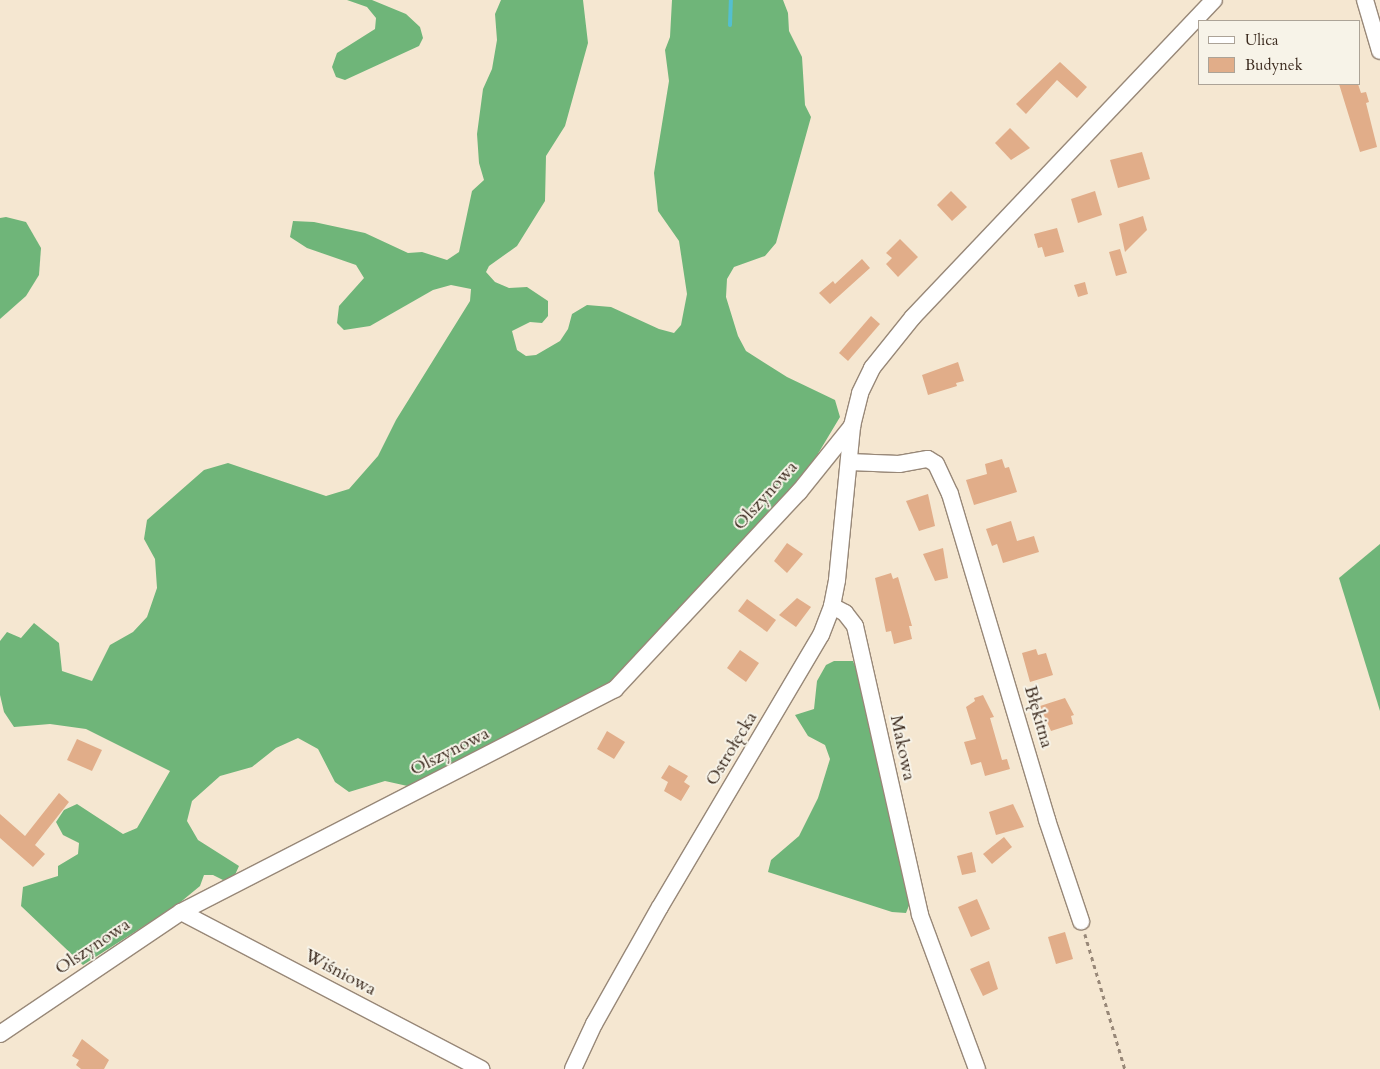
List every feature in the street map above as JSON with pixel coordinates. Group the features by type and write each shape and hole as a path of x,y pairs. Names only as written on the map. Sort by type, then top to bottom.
{"street":[{"name":"Ostrołęcka","path":"573,1069 594,1024 660,906 809,660 832,606 852,426 860,393 882,352 1042,179 1168,51 1214,0"},
{"path":"1365,0 1380,51"},
{"name":"Olszynowa","path":"0,1034 181,912 615,689 799,492 852,426"},
{"name":"Błękitna","path":"848,462 899,464 928,459 936,464 950,494 1047,820 1081,921"},
{"name":"Makowa","path":"832,606 845,613 855,626 918,908 977,1069"},
{"name":"Wiśniowa","path":"181,912 481,1069"}],"path":[{"path":"1081,921 1125,1069"}],"green space":[{"path":"347,0 372,0 406,14 420,27 423,38 419,46 345,80 336,77 332,67 337,53 375,29 376,18 367,7"},
{"path":"501,0 583,0 588,43 565,126 546,156 545,201 517,246 489,266 486,272 495,282 509,288 527,287 548,301 548,316 542,323 530,322 512,331 517,350 526,356 536,355 560,341 568,329 572,314 587,305 611,307 659,329 674,333 681,325 687,294 679,241 658,211 654,173 669,81 665,50 670,37 672,0 783,0 788,13 789,31 802,57 805,105 811,117 776,243 765,256 734,267 727,279 726,297 738,336 746,351 787,377 835,400 840,417 795,492 624,675 412,787 385,781 349,792 335,782 318,749 298,738 276,748 252,767 220,776 192,801 187,821 198,840 239,866 234,877 223,880 213,875 204,875 200,886 177,905 83,965 21,906 23,887 58,876 58,866 78,854 79,843 63,835 56,822 64,810 77,804 123,834 137,828 170,771 86,729 50,724 14,727 4,712 0,695 0,641 7,632 21,638 34,623 59,643 62,671 92,681 110,645 133,632 147,617 157,588 155,559 144,539 147,520 204,470 228,463 326,496 349,489 378,456 396,420 470,301 471,289 451,285 433,290 370,326 344,330 337,323 339,306 364,278 356,265 307,248 290,237 293,221 314,222 365,233 408,253 422,252 447,260 459,252 472,191 484,180 479,163 477,134 483,89 492,69 497,40 495,14"},
{"path":"6,217 26,222 41,248 39,275 26,296 0,319 0,218"},
{"path":"1380,544 1380,711 1339,578"},
{"path":"834,661 853,661 857,671 910,903 906,913 892,912 768,872 771,860 799,836 818,798 830,759 825,745 808,736 795,715 814,709 817,681 826,665"}],"building":[{"path":"1060,62 1087,87 1077,98 1057,80 1026,114 1016,104"},
{"path":"1339,85 1358,85 1361,93 1366,92 1369,102 1366,103 1377,147 1360,152"},
{"path":"1010,128 1030,148 1011,160 995,143"},
{"path":"1142,152 1150,179 1118,188 1110,160"},
{"path":"951,191 967,207 952,221 937,205"},
{"path":"1095,191 1102,215 1078,223 1071,199"},
{"path":"1143,216 1147,230 1125,252 1119,224"},
{"path":"1057,228 1064,252 1045,257 1042,247 1038,248 1034,234"},
{"path":"900,239 918,257 898,277 886,264 892,258 886,253"},
{"path":"1120,249 1127,273 1116,276 1109,252"},
{"path":"862,259 870,268 830,304 819,293 833,281 835,284"},
{"path":"1085,282 1088,294 1078,297 1074,285"},
{"path":"871,316 880,324 848,361 839,353"},
{"path":"958,362 964,381 956,383 957,386 928,395 922,375"},
{"path":"1002,459 1005,468 1009,467 1017,492 974,505 966,480 987,474 985,464"},
{"path":"928,494 935,526 919,531 906,501"},
{"path":"1011,521 1017,541 1034,536 1039,552 1003,563 997,544 992,546 986,529"},
{"path":"787,543 803,554 787,573 774,561"},
{"path":"943,548 948,578 935,581 923,554"},
{"path":"891,573 893,579 898,577 912,626 909,626 912,639 894,644 891,631 886,632 875,578"},
{"path":"797,598 811,607 796,627 779,615"},
{"path":"747,599 776,620 767,632 738,611"},
{"path":"1036,649 1038,655 1046,653 1053,675 1030,682 1022,653"},
{"path":"740,650 759,663 746,682 727,668"},
{"path":"983,695 994,717 990,718 1002,760 1007,759 1010,769 985,776 981,762 971,765 964,742 976,739 966,707 975,701 974,698"},
{"path":"1065,698 1074,715 1071,716 1073,724 1051,731 1040,706"},
{"path":"607,731 625,742 614,759 597,749"},
{"path":"77,739 102,750 92,771 67,760"},
{"path":"669,765 688,776 684,782 690,786 681,801 664,791 668,782 661,778"},
{"path":"59,793 69,802 35,845 45,854 33,867 0,838 0,814 25,836"},
{"path":"1013,804 1024,827 996,835 989,812"},
{"path":"1004,837 1012,847 992,864 983,854"},
{"path":"972,852 976,872 962,875 957,856"},
{"path":"977,899 990,929 971,937 958,907"},
{"path":"1065,932 1073,959 1056,964 1048,937"},
{"path":"989,961 998,989 983,996 970,969"},
{"path":"82,1039 109,1060 104,1069 81,1069 76,1065 79,1060 72,1056"}],"waterway":[{"path":"730,25 731,0"}]}
